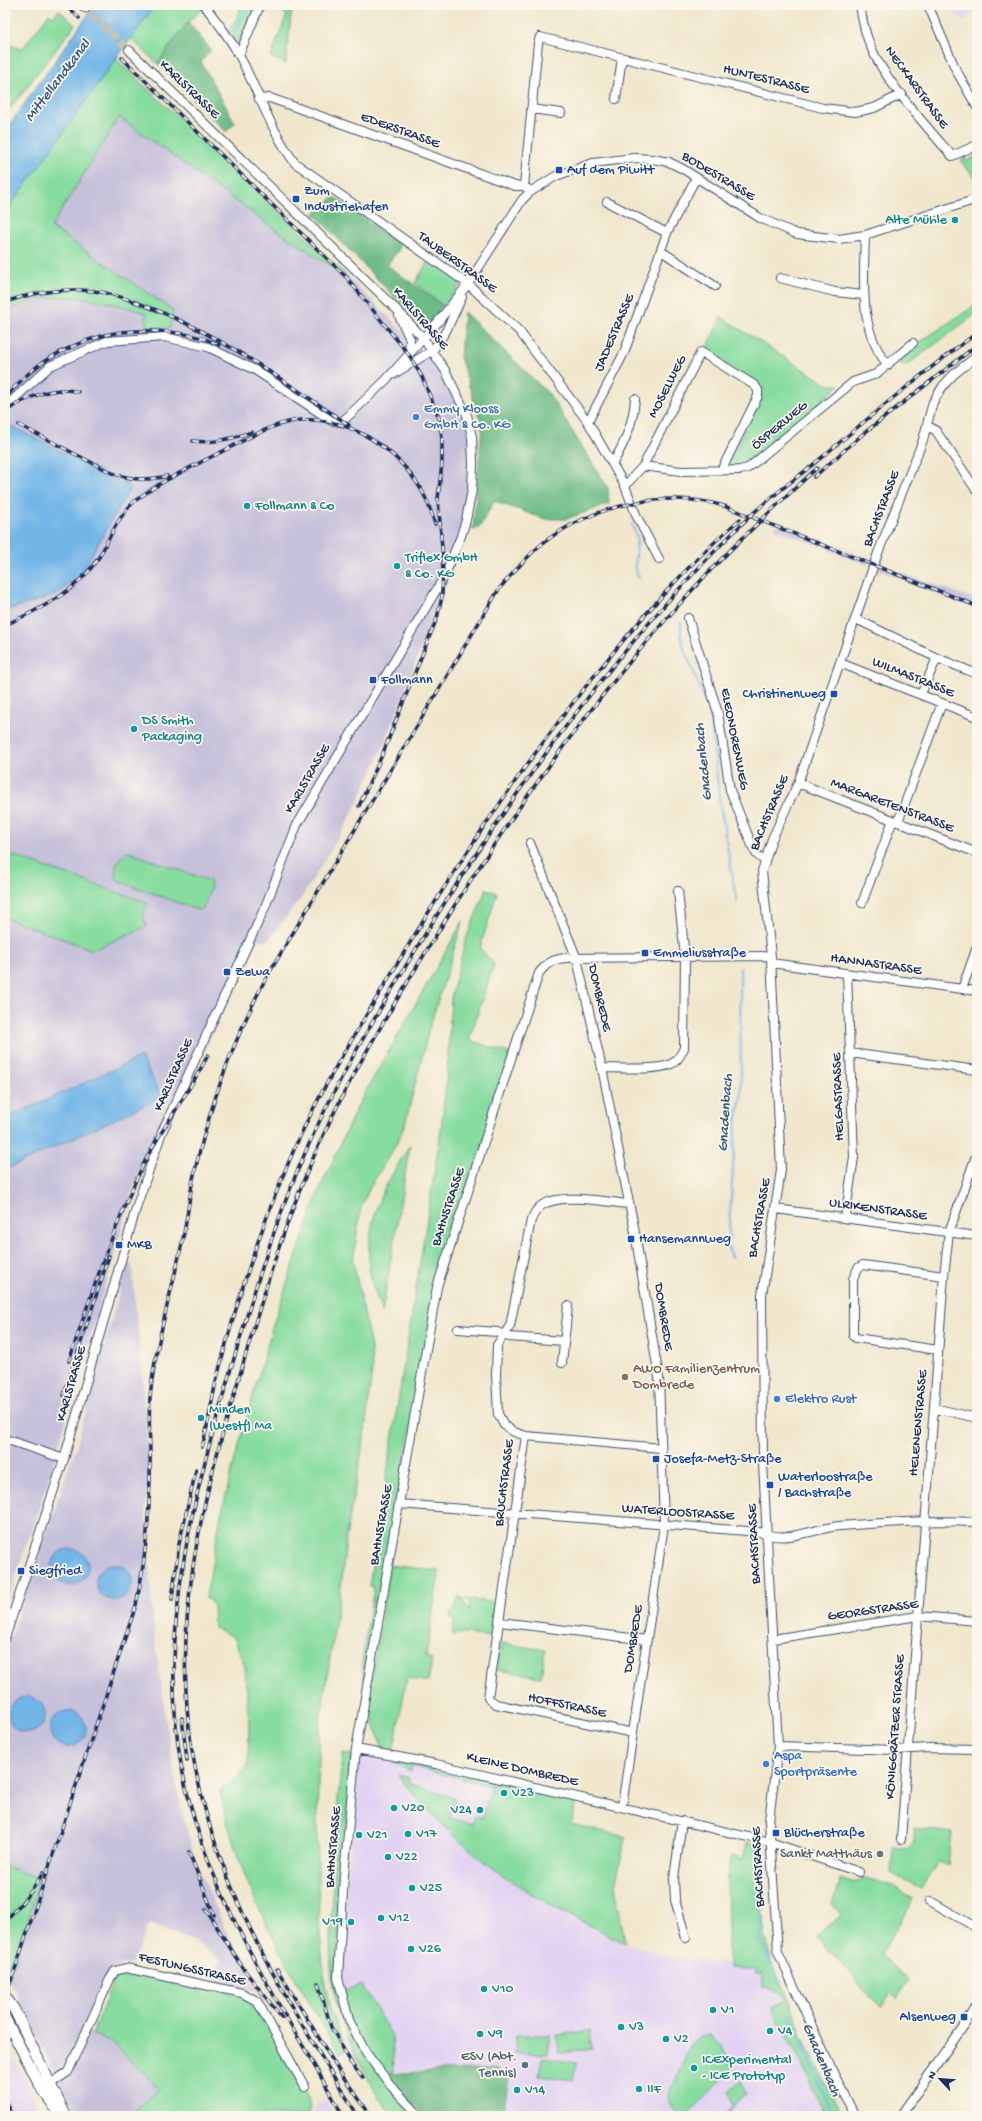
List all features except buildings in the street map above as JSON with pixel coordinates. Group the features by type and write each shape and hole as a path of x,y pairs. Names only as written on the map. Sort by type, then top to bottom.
{"main road":[{"path":"5,1996 24,2027 47,2086 61,2116"},
{"path":"5,2018 66,2116"},
{"path":"14,2032 24,2027"}],"street":[{"name":"TAUBERSTRASSE","path":"204,5 239,55 259,99 288,153 301,169 468,284 520,331 588,422 625,486 637,517 659,559"},
{"path":"239,55 260,5"},
{"name":"NECKARSTRASSE","path":"860,5 871,48 882,67 952,156 977,145"},
{"path":"928,5 956,70 977,107"},
{"name":"HUNTESTRASSE","path":"531,109 538,43 540,38 823,108 855,112 874,108 902,94"},
{"name":"KARLSTRASSE","path":"5,1638 64,1459 137,1205 162,1132 265,907 297,825 444,577 461,536 472,490 472,437 464,408 452,382 433,350 388,301 129,50"},
{"path":"616,99 622,58"},
{"name":"EDERSTRASSE","path":"259,99 270,98 508,184 527,189"},
{"path":"527,189 531,109 561,113"},
{"name":"BODESTRASSE","path":"423,338 468,284 522,200 527,189 556,176 593,163 634,158 669,162 683,169 760,218 797,234 839,239 865,235 977,199"},
{"name":"JADESTRASSE","path":"588,422 624,353 667,233 696,178"},
{"path":"607,202 667,233"},
{"path":"865,235 863,295 872,339 878,353 888,365"},
{"path":"661,251 715,286"},
{"path":"780,278 836,292 863,295"},
{"name":"BODESTRASSE","path":"433,350 446,331 468,284"},
{"path":"388,301 404,324 410,339 409,355"},
{"path":"5,407 50,366 107,341 165,337 208,347 255,370 332,421 342,422 386,380 423,338"},
{"name":"ÖSPERWEG","path":"643,466 681,471 721,471 748,468 853,382 876,374 913,343"},
{"path":"386,380 433,350"},
{"name":"MOSELWEG","path":"625,486 643,466 701,352 754,385 758,390 758,396 721,471"},
{"name":"BACHSTRASSE","path":"855,2116 830,2066 778,1952 769,1821 778,1746 763,1455 762,1295 781,1170 771,959 762,884 764,860 798,783 878,553 920,447 933,402 943,386 954,374 977,356"},
{"path":"613,464 623,446 633,419 635,399"},
{"path":"927,425 936,431 977,491"},
{"name":"ELEONORENWEG","path":"688,618 718,713 730,790 753,848 757,855 764,860"},
{"path":"856,619 937,658 977,674"},
{"path":"921,694 937,658"},
{"name":"WILMASTRASSE","path":"840,663 977,717"},
{"path":"862,903 942,703"},
{"name":"MARGARETENSTRASSE","path":"798,783 977,853"},
{"name":"DOMBREDE","path":"530,843 577,959 602,1068 629,1204 649,1311 657,1364 664,1525 622,1806"},
{"path":"602,1068 662,1067 672,1064 679,1058 684,1048 684,957 678,891"},
{"path":"962,989 977,947"},
{"path":"577,959 684,957 771,959"},
{"name":"BAHNSTRASSE","path":"420,2116 392,2087 366,2053 349,2020 338,1978 344,1875 356,1749 437,1287 540,973 547,963 555,959 577,959"},
{"name":"HANNASTRASSE","path":"771,959 847,974 977,991"},
{"name":"HELGASTRASSE","path":"845,1218 854,1156 847,974"},
{"path":"850,1053 977,1070"},
{"name":"HELENENSTRASSE","path":"918,1616 924,1520 949,1232 977,1153"},
{"name":"BRUCHSTRASSE","path":"496,1704 490,1701 488,1694 500,1622 526,1436 514,1432 504,1425 498,1414 496,1375 497,1345 510,1326 531,1220 542,1204 561,1199 629,1204"},
{"name":"ULRIKENSTRASSE","path":"776,1209 977,1236"},
{"path":"938,1350 856,1338 853,1336 853,1279 858,1268 863,1265 944,1276"},
{"path":"562,1363 568,1306"},
{"path":"458,1329 497,1332 508,1338 564,1341"},
{"path":"934,1408 977,1418"},
{"path":"526,1436 661,1448"},
{"path":"5,1439 64,1459"},
{"name":"WATERLOOSTRASSE","path":"399,1504 760,1532 767,1535 783,1537 838,1526 924,1520 977,1522"},
{"name":"GEORGSTRASSE","path":"773,1639 918,1616 977,1621"},
{"name":"KÖNIGGRÄTZER STRASSE","path":"901,1839 918,1616"},
{"path":"500,1622 647,1640"},
{"name":"HOFFSTRASSE","path":"496,1704 633,1733"},
{"path":"778,1746 907,1750 928,1748 977,1749"},
{"name":"KLEINE DOMBREDE","path":"356,1749 436,1764 622,1806 770,1842"},
{"path":"682,1821 674,1878 675,1900 686,1938"},
{"path":"770,1842 859,1872"},
{"path":"930,1901 977,1928"},
{"name":"FESTUNGSSTRASSE","path":"47,2086 68,2072 115,1971 126,1968 242,1992 257,2001 305,2087"},
{"path":"900,2116 963,2027 977,2003"}],"shaded area":[{"path":"962,5 975,5 965,21 956,15"},
{"path":"119,117 279,232 349,278 419,347 447,380 467,417 471,451 467,515 386,741 348,822 302,897 267,941 257,939 183,1096 167,1104 141,1162 53,1466 5,1608 5,1170 162,1097 141,1057 5,1119 5,611 58,594 131,487 5,424 5,312 45,298 100,300 146,313 146,326 173,310 50,227"},
{"path":"778,523 871,561 868,565 775,529"},
{"path":"880,565 977,600 977,610 879,570"},
{"path":"127,1264 132,1265 147,1439 149,1478 145,1509 154,1633 171,1754 181,1808 195,1860 227,1933 258,1991 214,1982 220,1958 190,1939 150,1924 131,1965 122,1964 109,1971 83,2029 114,2044 159,2088 129,2116 77,2116 51,2066 15,1990 8,1981 36,1894 35,1877 5,1866 5,1653 77,1444"},
{"path":"358,1751 515,1785 513,1883 555,1908 625,1943 659,1954 737,1965 771,1962 787,2001 843,2116 503,2116 509,2076 493,2068 394,2072 392,2035 362,1985 343,1990 340,1977"},
{"path":"5,2041 43,2116 5,2116"},
{"path":"325,2099 334,2116 313,2116 316,2104"}],"green space":[{"path":"155,5 206,5 188,22 157,63 131,39"},
{"path":"242,5 259,5 240,48 229,29 235,21"},
{"path":"267,5 292,5 286,64 271,57 287,14"},
{"path":"59,10 75,25 5,115 5,44 22,49 49,14 53,17"},
{"path":"188,22 211,50 201,62 235,123 226,132 157,63"},
{"path":"116,59 349,278 279,232 119,117 51,227 173,310 170,328 146,327 146,313 84,298 46,298 30,302 5,312 5,213"},
{"path":"964,156 966,161 977,156 977,180 961,162"},
{"path":"334,197 402,245 387,265 443,306 430,323 425,324 414,317 314,214"},
{"path":"430,258 464,281 443,306 415,283"},
{"path":"977,304 977,313 906,366 897,362 914,346"},
{"path":"464,312 549,394 608,488 609,504 566,519 545,519 494,501 479,528 473,530 482,426 460,357"},
{"path":"721,317 828,385 840,385 749,465 735,467 727,466 764,389 706,351"},
{"path":"128,852 210,881 211,888 203,909 197,910 117,880 115,872 117,864 122,856"},
{"path":"5,853 148,903 143,915 147,926 93,950 5,918"},
{"path":"486,889 497,893 480,948 494,964 469,1040 511,1054 437,1287 364,1682 362,1662 374,1587 369,1586 441,1130 447,1074 451,998 466,939"},
{"path":"463,921 429,1029 405,1124 397,1143 369,1189 361,1208 353,1260 371,1348 372,1370 364,1439 346,1537 342,1580 320,1722 317,1821 319,1923 325,1986 330,2010 346,2050 340,2053 302,1991 268,1927 252,1894 228,1826 220,1790 233,1781 248,1765 249,1724 245,1666 234,1637 214,1628 213,1605 206,1597 221,1515 235,1459 275,1318 319,1191 358,1105"},
{"path":"410,1145 382,1312 372,1283 370,1271 369,1244 371,1231 382,1193"},
{"path":"390,1565 439,1571 426,1657 432,1659 428,1682 407,1678 393,1752 384,1750 381,1743 372,1716 369,1695"},
{"path":"458,1596 464,1599 463,1603 469,1610 470,1601 466,1599 497,1603 493,1637 456,1633 453,1636 452,1632 455,1619 450,1618 451,1613 454,1613"},
{"path":"501,1643 545,1650 541,1677 497,1670"},
{"path":"343,1753 352,1755 335,1972 337,1992 362,1985 392,2035 394,2072 386,2074 394,2094 414,2116 392,2116 377,2093 358,2059 347,2035 333,1988 330,1936 336,1818"},
{"path":"394,1759 577,1798 571,1824 626,1837 615,1885 625,1943 536,1897 480,1858 427,1809 398,1775 409,1778 410,1784 455,1798 450,1818 472,1824 474,1816 483,1818 491,1786 412,1766 411,1771 393,1763"},
{"path":"915,1828 952,1833 948,1865 938,1861 922,1889 891,1873 893,1848 908,1849 913,1843"},
{"path":"747,1843 756,1845 763,1923 771,1962 788,1996 807,2048 842,2116 825,2116 797,2055 772,2008 786,2001 784,1995 762,1986 762,1974 756,1974 756,1970 729,1968 727,1876 731,1856 743,1859"},
{"path":"5,1866 36,1877 36,1894 8,1981 5,1978"},
{"path":"861,1877 894,1886 913,1899 881,1955 909,1980 897,1999 890,1992 881,2008 817,1937 841,1914 832,1904 840,1879 852,1883 860,1881"},
{"path":"124,1973 241,1995 259,2007 308,2098 310,2108 307,2116 129,2116 159,2088 114,2044 92,2034 114,1980"},
{"path":"590,2031 592,2049 559,2052 557,2035"},
{"path":"516,2035 549,2035 549,2054 515,2053"},
{"path":"710,2035 722,2045 733,2067 687,2116 681,2116 672,2108 669,2102 670,2091 691,2044 697,2038"},
{"path":"542,2058 576,2063 573,2080 539,2075"},
{"path":"493,2068 509,2076 503,2116 425,2116 395,2087 386,2074"},
{"path":"740,2080 746,2094 726,2116 723,2116 733,2105 728,2092"}],"water":[{"name":"Mittellandkanal","path":"95,5 155,5 5,213 5,131"},
{"path":"5,423 131,487 81,573 58,594 5,611"},
{"path":"141,1057 162,1097 5,1170 5,1119"},
{"path":"70,1549 83,1554 88,1567 83,1580 70,1585 57,1580 52,1567 57,1554"},
{"path":"114,1564 127,1569 132,1582 127,1595 114,1600 101,1595 96,1582 101,1569"},
{"path":"27,1697 40,1702 45,1715 40,1728 27,1733 14,1728 9,1715 14,1702"},
{"path":"68,1711 81,1716 86,1729 81,1742 68,1747 55,1742 50,1729 55,1716"}],"waterway":[{"path":"233,30 239,23 248,5"},
{"name":"Gnadenbach","path":"632,525 637,537 635,570 639,578"},
{"name":"Gnadenbach","path":"681,622 681,637 684,648 710,713 720,804 737,902"},
{"name":"Gnadenbach","path":"731,1258 728,1245 736,1122 741,1098 740,968"},
{"name":"Gnadenbach","path":"758,1888 762,1943 780,1983"},
{"name":"Gnadenbach","path":"789,2013 833,2116"}],"tunnel":[{"path":"85,8 129,50"}],"railway":[{"path":"65,5 79,18"},
{"path":"122,58 347,278 409,355 422,377 439,418 442,438 442,463 438,499 443,560 442,597 437,618 383,753 359,806"},
{"path":"5,302 38,293 71,290 101,292 134,301 200,330 251,360 349,425"},
{"path":"5,398 36,367 48,359 90,339 105,335 132,331 163,331 193,336 219,345"},
{"path":"343,2116 242,1937 202,1844 188,1795 178,1744 174,1697 174,1649 178,1602 184,1556 194,1509 204,1463 273,1234 305,1153 328,1103 354,1054 396,983 446,900 523,784 608,672 699,567 748,518 898,394 977,333"},
{"path":"814,477 863,434 977,345"},
{"path":"5,412 21,402 40,394 60,390 78,392"},
{"path":"5,625 45,606 69,590 80,580 90,570 99,557 124,513 144,494 173,477 252,436 283,423 312,420 329,422 347,427 363,434 379,444 406,469 417,483 428,503 435,524"},
{"path":"19,425 112,473 139,479 152,479 167,476"},
{"path":"193,441 215,441 252,432"},
{"path":"358,2116 304,2029 279,1985 235,1896 217,1850 203,1801 192,1750 187,1704 185,1658 188,1612 193,1567 201,1522 223,1432 271,1271 302,1184 339,1103 381,1026 427,950 458,900 523,802 593,707 630,661 721,559 817,468"},
{"path":"5,1999 136,1605 142,1574 148,1527 150,1469 149,1408 152,1378 184,1235 193,1179 214,1101 242,1026 266,978 499,589 525,559 543,543 584,519 606,510 630,504 654,500 677,499 701,501 724,506 977,606"},
{"path":"202,1447 225,1348 242,1289 262,1231 296,1145 319,1098 344,1053 444,888 518,777 544,741 598,671 648,611 683,573 740,519"},
{"path":"69,1361 103,1262 132,1189 150,1151 201,1069 208,1055"},
{"path":"64,1395 109,1256"},
{"path":"172,1599 179,1544 196,1470"},
{"path":"182,1718 187,1760"},
{"path":"189,1852 214,1915"},
{"path":"5,1921 27,1897 44,1872"},
{"path":"206,1910 245,1971 282,2018"},
{"path":"277,1969 339,2071 371,2116"},
{"path":"318,1983 331,2027 353,2066"},
{"path":"350,2062 363,2078"},
{"path":"5,2100 12,2116"}],"place":[{"name":"Auf dem Piwitt","path":"559,170"},
{"name":"Zum Industriehafen","path":"296,199"},
{"name":"Alte Mühle","path":"955,220"},
{"name":"Emmy Klooss GmbH & Co. KG","path":"416,417"},
{"name":"Follmann & Co","path":"247,506"},
{"name":"Triflex GmbH & Co. KG","path":"397,566"},
{"name":"Follmann","path":"373,680"},
{"name":"Christinenweg","path":"834,694"},
{"name":"DS Smith Packaging","path":"134,729"},
{"name":"Emmeliusstraße","path":"645,953"},
{"name":"Zewa","path":"227,972"},
{"name":"Hansemannweg","path":"631,1239"},
{"name":"MKB","path":"119,1245"},
{"name":"AWO Familienzentrum Dombrede","path":"625,1377"},
{"name":"Elektro Rust","path":"777,1399"},
{"name":"Minden (Westf) Ma","path":"201,1418"},
{"name":"Josefa-Metz-Straße","path":"656,1459"},
{"name":"Waterloostraße / Bachstraße","path":"770,1485"},
{"name":"Siegfried","path":"21,1571"},
{"name":"Aspa Sportpräsente","path":"766,1764"},
{"name":"V23","path":"504,1793"},
{"name":"V20","path":"394,1808"},
{"name":"V24","path":"480,1810"},
{"name":"Blücherstraße","path":"776,1833"},
{"name":"V17","path":"408,1834"},
{"name":"V21","path":"359,1835"},
{"name":"Sankt Matthäus","path":"880,1854"},
{"name":"V22","path":"388,1857"},
{"name":"V25","path":"412,1888"},
{"name":"V12","path":"381,1918"},
{"name":"V19","path":"351,1922"},
{"name":"V26","path":"411,1949"},
{"name":"V10","path":"484,1989"},
{"name":"V1","path":"713,2010"},
{"name":"Alsenweg","path":"964,2017"},
{"name":"V3","path":"621,2027"},
{"name":"V4","path":"770,2031"},
{"name":"V9","path":"480,2034"},
{"name":"V2","path":"666,2039"},
{"name":"ESV (Abt. Tennis)","path":"525,2065"},
{"name":"ICExperimental - ICE Prototyp","path":"694,2068"},
{"name":"IIF","path":"639,2089"},
{"name":"V14","path":"517,2090"}]}
